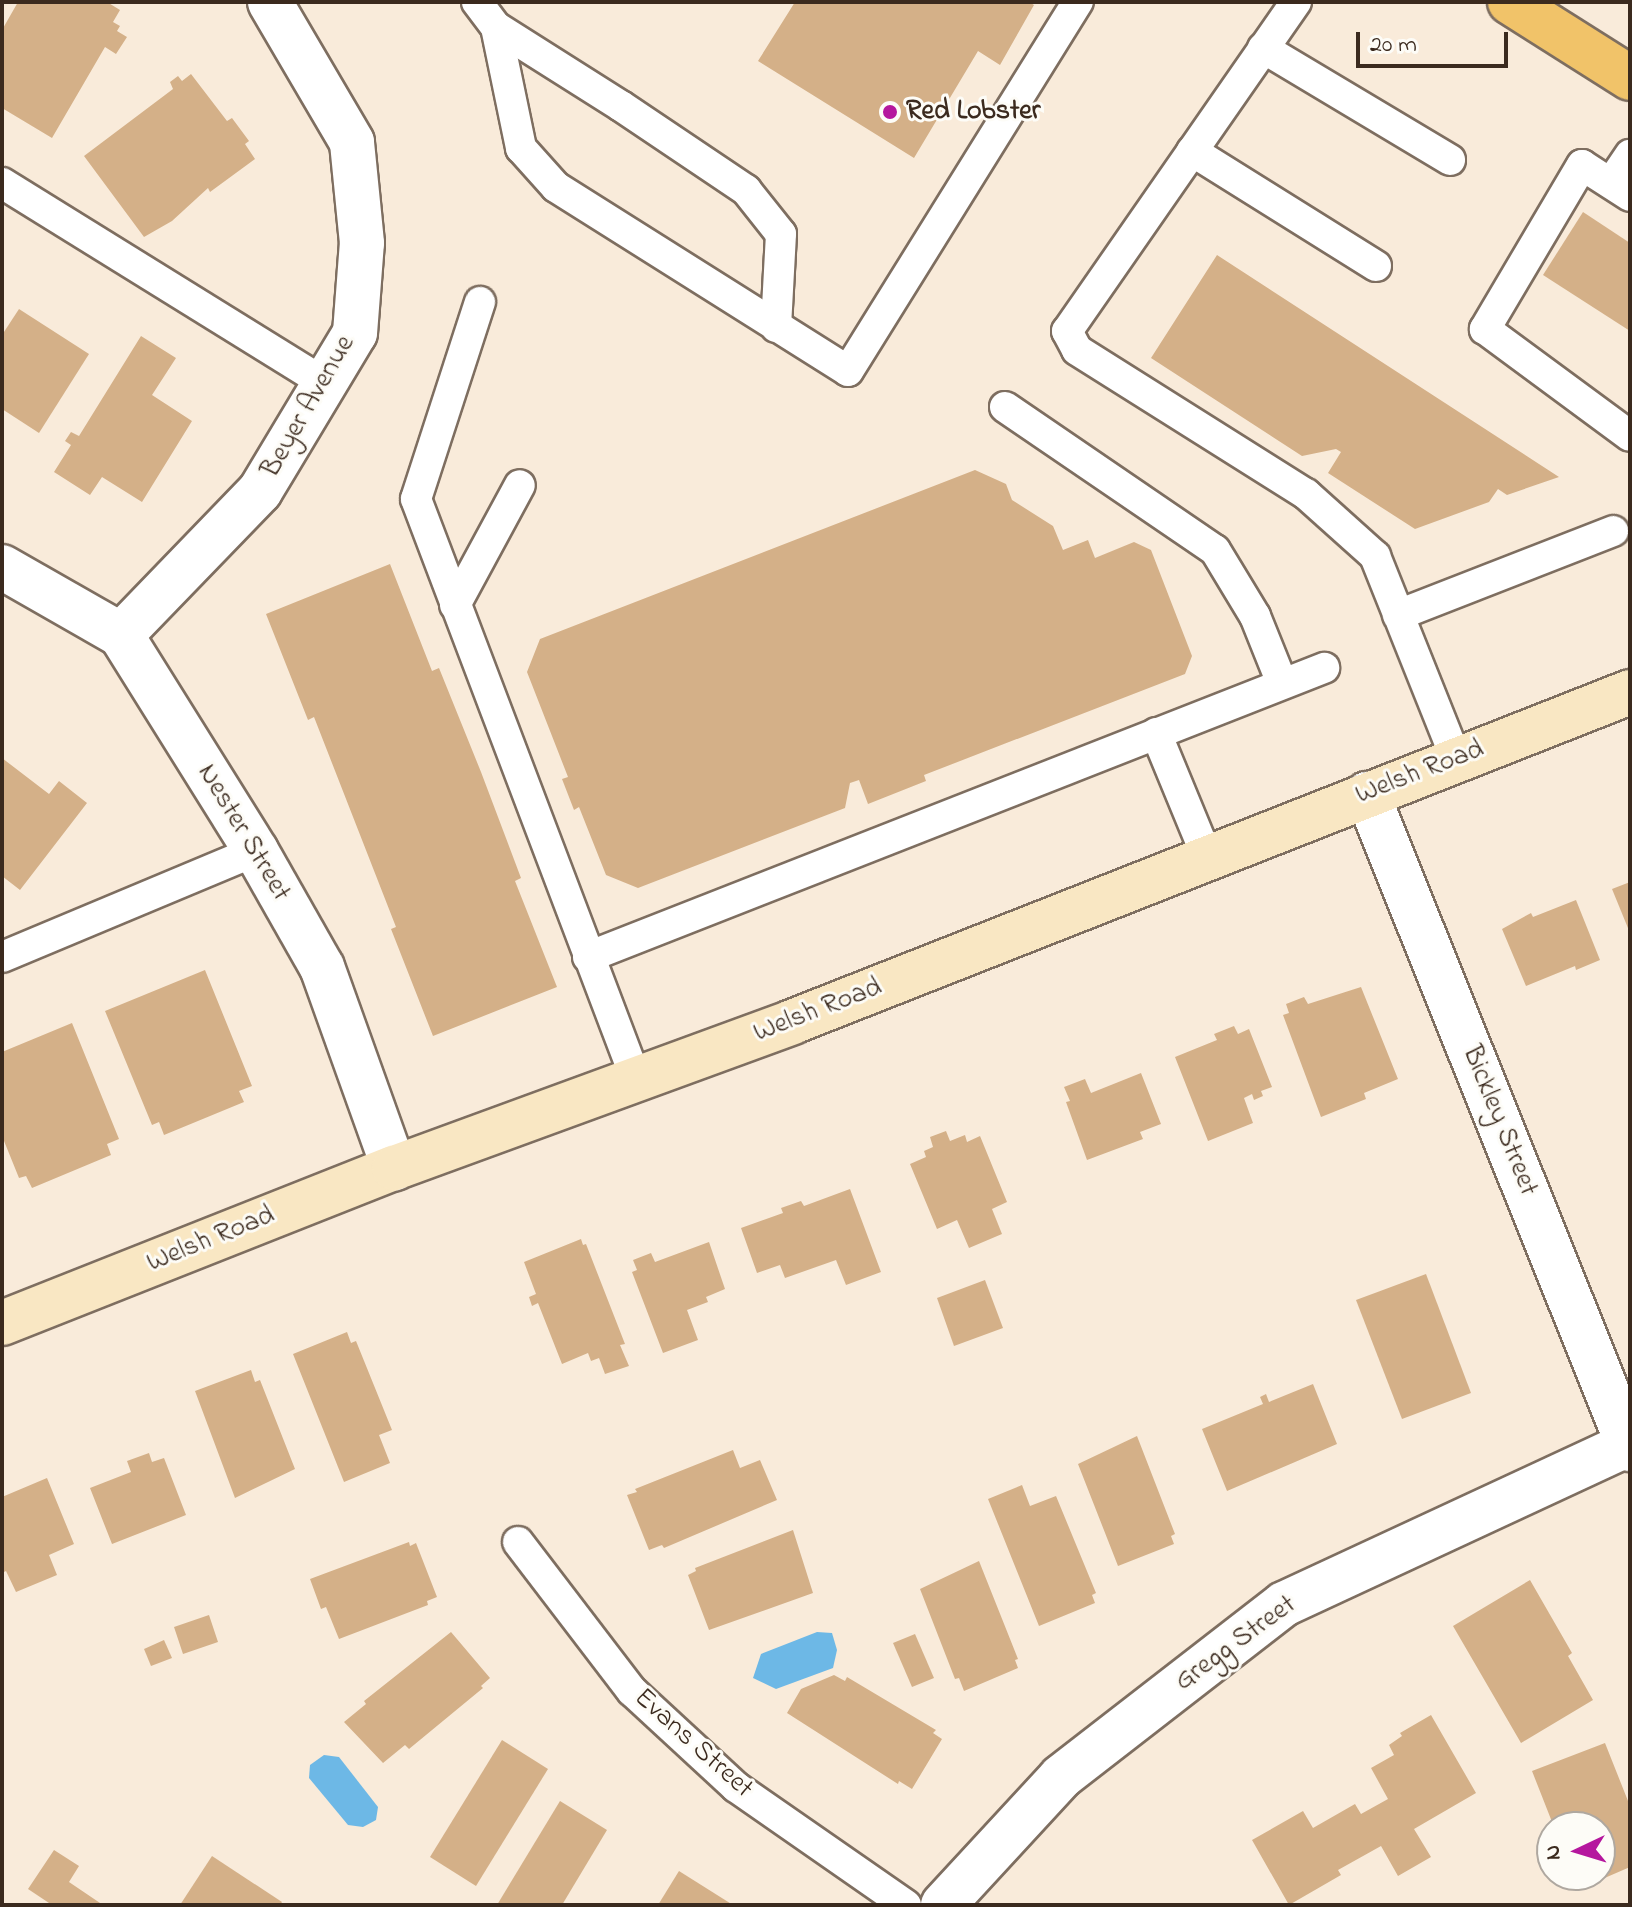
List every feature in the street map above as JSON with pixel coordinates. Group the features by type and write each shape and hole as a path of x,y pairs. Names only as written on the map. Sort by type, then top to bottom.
{"highway":[{"path":"1510,2 1630,78"}],"main road":[{"name":"Welsh Road","path":"2,1323 394,1168 636,1079 1208,859 1630,692"}],"street":[{"name":"Beyer Avenue","path":"121,635 260,491 355,333 362,243 352,142 270,2"},
{"name":"Nester Street","path":"2,567 121,635 256,851 322,967 394,1168"},
{"name":"Bickley Street","path":"1367,794 1629,1446"},
{"name":"Gregg Street","path":"943,1905 1061,1777 1284,1604 1629,1446"}],"lane":[{"path":"477,2 496,27 746,190 781,234 776,327"},
{"path":"496,27 521,148 556,187 848,371 1078,2"},
{"path":"1296,2 1067,331 1077,350 1306,494 1375,556 1456,759"},
{"path":"1263,48 1450,160"},
{"path":"1192,151 1376,266"},
{"path":"1630,155 1620,190 1582,165 1485,329 1630,436"},
{"path":"2,183 324,383"},
{"path":"480,302 416,499 636,1079"},
{"path":"1005,407 1215,550 1255,616 1282,683"},
{"path":"455,605 520,485"},
{"path":"1398,615 1613,531"},
{"path":"588,957 1324,668"},
{"path":"1156,733 1208,859"},
{"path":"2,957 256,851"},
{"name":"Evans Street","path":"518,1542 632,1691 736,1787 906,1905"}],"water":[{"path":"817,1632 832,1633 837,1650 833,1668 776,1689 753,1678 761,1654"},
{"path":"324,1755 339,1757 378,1807 376,1820 363,1827 348,1825 309,1778 310,1765"}],"building":[{"path":"18,2 107,2 120,10 113,22 120,26 117,31 127,37 116,54 105,47 52,138 2,108 2,30"},
{"name":"Red Lobster","path":"795,2 1029,2 1034,5 1000,65 978,51 914,158 758,61"},
{"path":"191,74 227,121 232,118 249,141 245,144 255,159 210,192 208,188 172,221 144,237 84,156 173,89 170,82 178,76 182,81"},
{"path":"1583,212 1630,243 1630,331 1543,275"},
{"path":"1217,255 1559,477 1507,495 1498,489 1489,502 1415,529 1328,473 1341,452 1336,449 1302,456 1151,358"},
{"path":"19,309 89,354 39,433 2,409 2,335"},
{"path":"141,336 176,358 152,395 192,421 142,502 102,477 90,495 54,472 71,445 65,441 71,432 79,436"},
{"path":"975,470 1006,484 1012,500 1053,526 1063,550 1088,540 1095,558 1134,542 1151,550 1192,656 1185,674 924,775 926,781 868,804 859,780 850,783 845,808 638,888 606,875 579,807 574,810 562,779 568,777 527,672 540,639"},
{"path":"390,564 432,671 439,668 481,772 521,878 515,881 557,987 433,1036 391,929 396,927 314,717 308,720 266,614"},
{"path":"2,758 49,794 59,781 87,803 20,890 2,876"},
{"path":"1630,882 1630,933 1612,889"},
{"path":"1576,900 1600,960 1576,970 1575,966 1526,986 1502,929 1531,913 1533,917"},
{"path":"205,970 252,1086 239,1091 244,1102 164,1135 159,1122 152,1125 105,1011"},
{"path":"1361,987 1398,1079 1364,1093 1366,1099 1321,1117 1283,1015 1289,1013 1286,1004 1304,997 1308,1004"},
{"path":"72,1023 119,1139 107,1144 111,1155 32,1188 26,1176 19,1178 2,1136 2,1052"},
{"path":"1234,1026 1238,1034 1249,1029 1272,1087 1261,1091 1263,1096 1254,1100 1252,1094 1244,1098 1253,1123 1208,1141 1175,1057 1217,1040 1214,1034"},
{"path":"1141,1073 1161,1124 1140,1132 1143,1139 1087,1160 1066,1102 1070,1101 1064,1087 1085,1079 1091,1093"},
{"path":"946,1131 950,1141 965,1135 967,1142 980,1136 1007,1202 992,1209 1002,1234 969,1248 957,1220 937,1229 910,1164 926,1157 924,1151 933,1147 930,1137"},
{"path":"850,1189 881,1272 846,1285 836,1260 785,1278 780,1265 757,1273 741,1228 783,1213 781,1208 801,1201 804,1206"},
{"path":"581,1239 583,1245 586,1244 625,1344 620,1345 629,1366 605,1374 599,1358 591,1361 588,1353 562,1364 538,1303 532,1306 529,1297 536,1294 524,1262"},
{"path":"709,1242 725,1289 706,1297 708,1302 687,1310 698,1340 663,1353 632,1272 637,1270 633,1260 651,1253 655,1262"},
{"path":"1426,1274 1471,1393 1402,1419 1356,1300"},
{"path":"985,1280 1003,1328 954,1346 937,1298"},
{"path":"347,1332 351,1343 356,1341 392,1430 379,1435 390,1463 344,1482 293,1354"},
{"path":"251,1370 255,1382 260,1380 295,1469 235,1498 195,1391"},
{"path":"1313,1384 1337,1444 1227,1491 1202,1429 1263,1404 1260,1397 1266,1394 1269,1402"},
{"path":"1137,1436 1175,1534 1171,1536 1174,1544 1118,1566 1078,1464"},
{"path":"733,1450 740,1468 760,1460 777,1500 664,1548 662,1545 649,1550 627,1495"},
{"path":"149,1453 152,1462 164,1458 186,1515 112,1544 90,1488 131,1472 127,1461"},
{"path":"47,1478 74,1544 49,1555 57,1575 16,1592 6,1571 2,1573 2,1497"},
{"path":"1022,1485 1030,1506 1056,1496 1096,1593 1092,1595 1095,1603 1039,1626 988,1499"},
{"path":"793,1530 813,1593 709,1630 688,1575 696,1571 695,1568"},
{"path":"409,1542 410,1546 416,1543 437,1597 427,1601 428,1605 339,1639 326,1607 321,1609 310,1579"},
{"path":"979,1561 1018,1659 1015,1660 1018,1668 964,1691 959,1678 955,1679 920,1589"},
{"path":"1530,1580 1572,1653 1568,1656 1593,1700 1521,1743 1453,1626"},
{"path":"209,1615 218,1642 183,1654 174,1627"},
{"path":"451,1632 490,1678 481,1686 483,1688 409,1749 405,1745 383,1763 344,1722 366,1704 364,1701"},
{"path":"915,1634 934,1678 912,1687 893,1643"},
{"path":"164,1640 172,1658 151,1666 144,1649"},
{"path":"834,1675 845,1681 847,1677 936,1730 933,1733 942,1739 912,1789 899,1781 898,1784 787,1713 801,1689"},
{"path":"1431,1715 1476,1793 1414,1829 1431,1857 1398,1876 1381,1846 1338,1870 1341,1875 1289,1905 1252,1840 1303,1811 1313,1828 1355,1804 1361,1814 1388,1799 1371,1768 1394,1755 1389,1745 1402,1736 1400,1733"},
{"path":"502,1740 548,1769 476,1886 430,1857"},
{"path":"1605,1743 1630,1806 1630,1867 1616,1873 1616,1811 1548,1811 1532,1771"},
{"path":"560,1801 607,1830 562,1905 497,1905"},
{"path":"54,1850 79,1866 69,1882 103,1905 52,1905 28,1889"},
{"path":"212,1856 282,1902 280,1905 180,1905"},
{"path":"679,1871 733,1905 658,1905"}],"place":[{"name":"Red Lobster","path":"890,112"}]}
